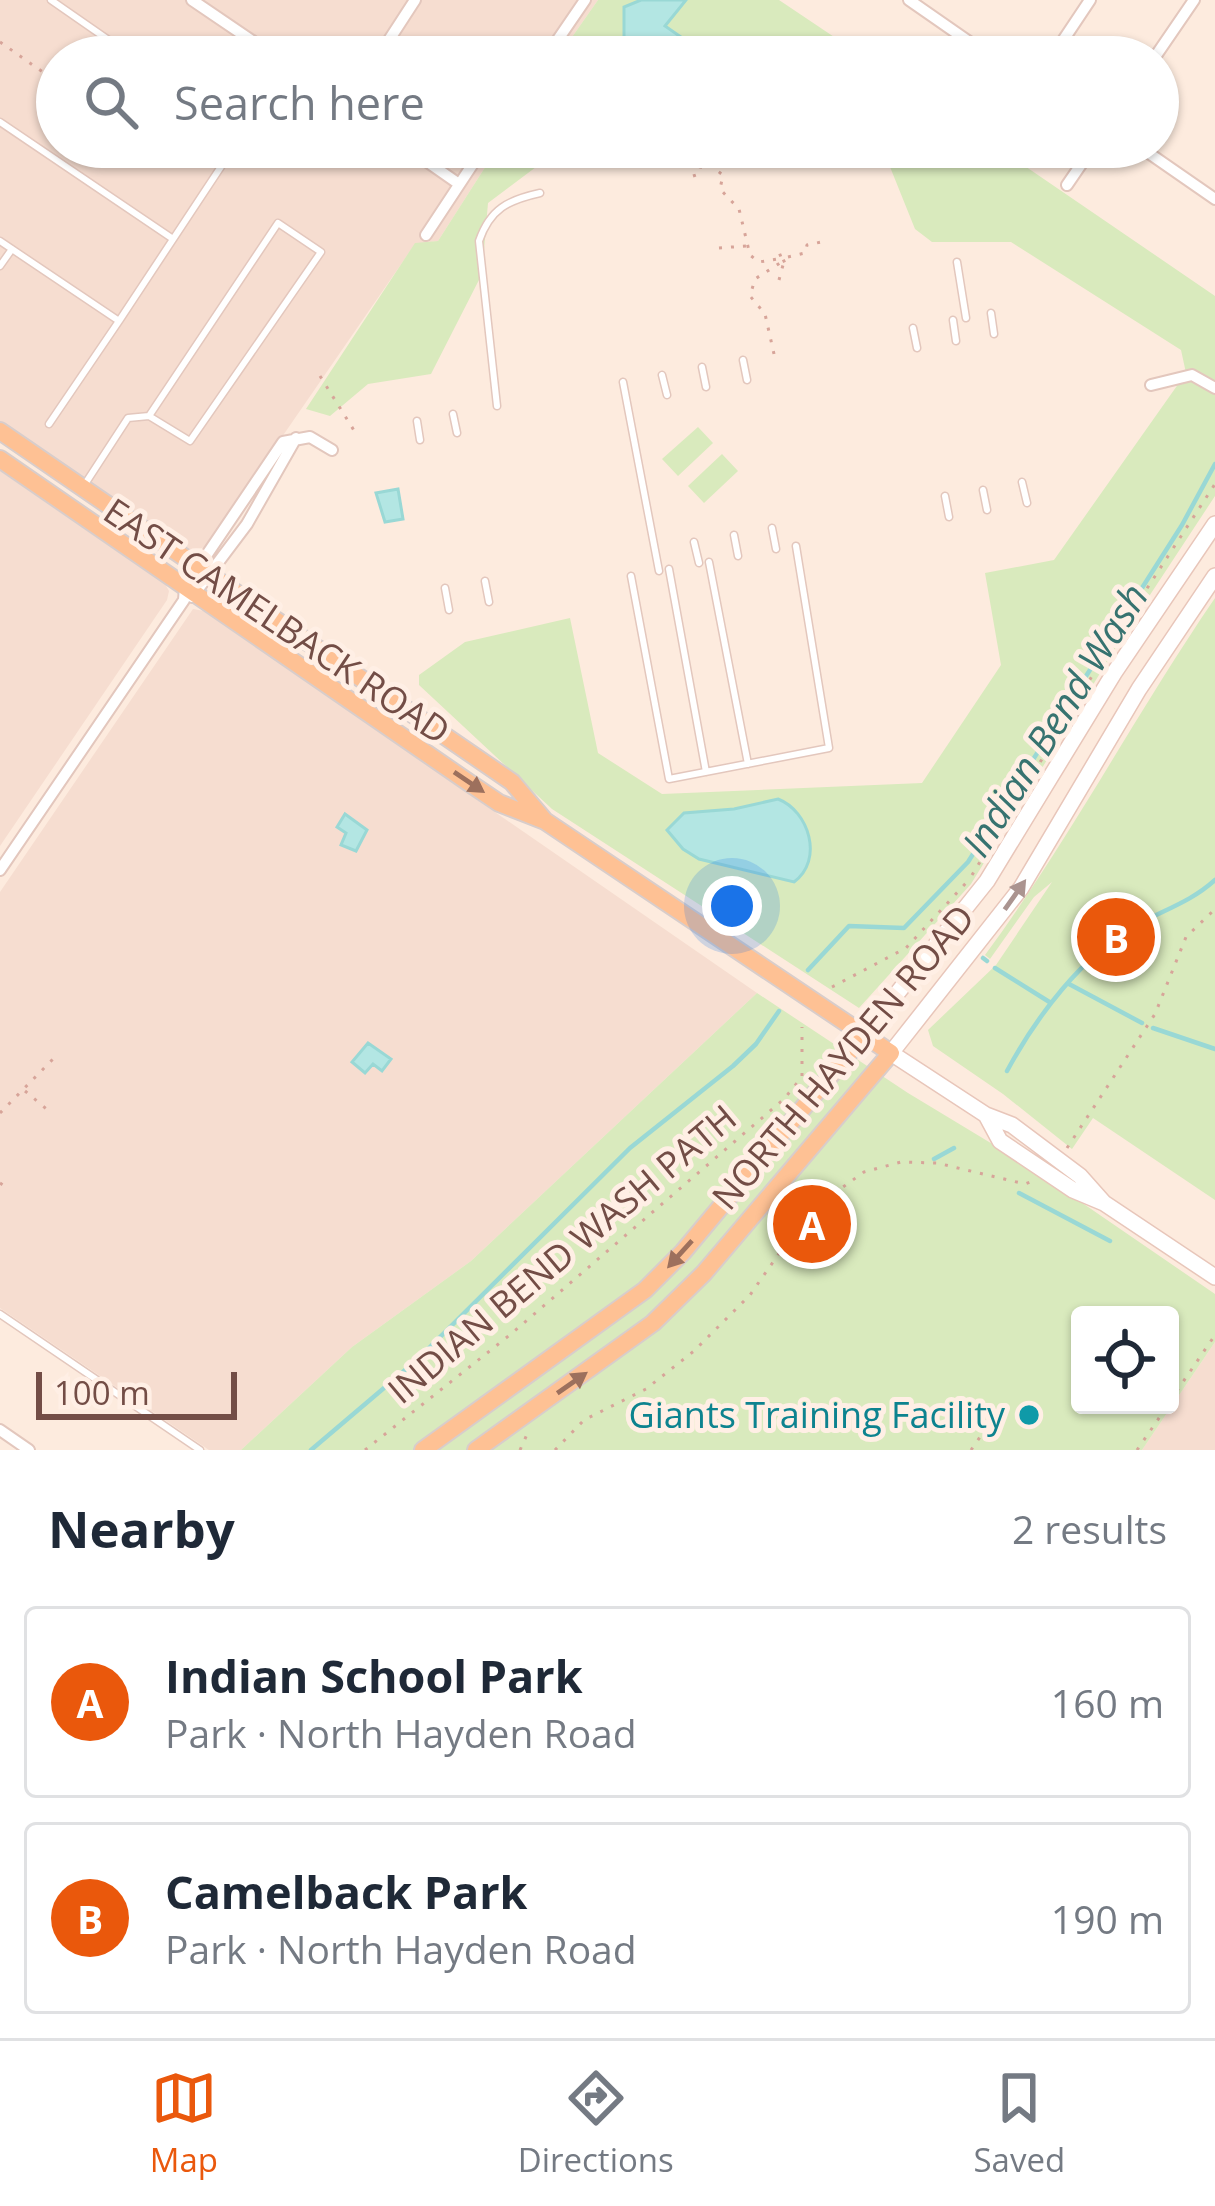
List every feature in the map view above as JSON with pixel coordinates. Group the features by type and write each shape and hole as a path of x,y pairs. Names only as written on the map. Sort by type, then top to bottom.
{"main road":[{"name":"EAST CAMELBACK ROAD","path":"0,431 512,782 545,821"},
{"name":"EAST CAMELBACK ROAD","path":"0,459 189,594 499,803 545,821 986,1115 1000,1141 1051,1164 1073,1190 1104,1203 1215,1277"},
{"path":"25,477 43,460"},
{"name":"NORTH HAYDEN ROAD","path":"423,1450 580,1340 645,1290 683,1252 987,881 1114,673 1215,524"},
{"name":"NORTH HAYDEN ROAD","path":"476,1450 653,1323 704,1273 891,1053 1021,888 1139,688 1215,576"}],"street":[{"path":"192,0 244,36"},
{"path":"391,36 415,0"},
{"path":"560,36 585,0"},
{"path":"909,0 961,36"},
{"path":"1066,36 1090,0"},
{"path":"1169,36 1194,0"},
{"path":"436,168 459,184"},
{"path":"426,235 470,168"},
{"path":"1067,185 1079,168"},
{"path":"1173,168 1213,194"},
{"path":"1151,385 1192,375 1215,388"},
{"path":"0,870 189,594 248,524 296,437 310,436 332,450"},
{"path":"0,1430 29,1450"}],"lane":[{"path":"51,0 103,36"},
{"path":"0,122 36,146"},
{"path":"68,168 173,239"},
{"path":"49,424 220,168"},
{"path":"497,406 479,241 487,218 510,200 540,193"},
{"path":"83,487 128,418 149,416 190,441 321,252 278,223 149,416"},
{"path":"0,241 119,321"},
{"path":"0,266 12,249"},
{"path":"957,262 966,318"},
{"path":"991,313 994,334"},
{"path":"953,320 956,341"},
{"path":"913,328 917,348"},
{"path":"743,359 747,380"},
{"path":"702,367 706,387"},
{"path":"662,375 667,395"},
{"path":"623,382 659,571"},
{"path":"453,414 457,434"},
{"path":"417,421 421,440"},
{"path":"1022,482 1027,503"},
{"path":"982,490 986,510"},
{"path":"945,496 949,517"},
{"path":"772,528 776,549"},
{"path":"734,535 738,556"},
{"path":"694,542 699,563"},
{"path":"631,576 668,779 706,772 829,748 796,545"},
{"path":"709,562 748,764"},
{"path":"669,569 706,772"},
{"path":"484,580 489,602"},
{"path":"445,588 448,610"},
{"path":"0,1314 200,1450"}],"path":[{"path":"0,42 36,69"},
{"path":"693,176 700,168"},
{"path":"712,168 719,170 722,194 739,209 749,255 759,262 803,255 807,244 826,241"},
{"path":"778,280 781,244"},
{"path":"718,248 746,246"},
{"path":"774,354 765,314 750,296 755,279 782,259"},
{"path":"320,376 355,432"},
{"path":"832,987 906,947 969,880 1118,633 1215,484"},
{"path":"555,1450 584,1420 646,1388 694,1351 750,1295 808,1212 864,1172 901,1162 937,1163 1025,1184 1037,1179 1155,1014 1186,937 1215,909"},
{"name":"INDIAN BEND WASH PATH","path":"364,1450 512,1334 784,1100 802,1077 802,1027"},
{"path":"0,1113 54,1058"},
{"path":"24,1090 50,1112"},
{"path":"1179,1388 1215,1335"},
{"path":"1137,1450 1162,1414"},
{"path":"971,1450 994,1418"},
{"path":"520,1450 529,1430"}],"shaded area":[{"path":"0,0 598,0 573,36 36,36 36,168 485,168 438,241 415,244 206,547 189,551 0,422"},
{"path":"0,471 169,591 0,846"},
{"path":"193,609 204,611 757,993 471,1261 352,1347 241,1450 209,1450 0,1308 0,892"},
{"path":"1215,1342 1215,1450 1142,1450 1166,1414 1179,1414 1179,1395"}],"green space":[{"path":"598,0 779,0 833,36 573,36"},
{"path":"485,168 535,168 488,203 482,274 431,374 368,384 330,416 306,409 415,243 438,241"},
{"path":"890,168 1028,168 1215,296 1215,496 971,884 859,1008 552,809 419,685 419,675 465,642 570,618 598,753 662,794 922,783 1001,665 985,573 1054,560 1186,373 1181,350 1011,242 932,242 915,229"},
{"path":"698,427 713,443 678,476 662,459"},
{"path":"722,454 738,471 704,503 688,486"},
{"path":"1215,598 1215,1200 1093,1118 1072,1149 933,1046 928,1030 996,965 1052,882 1034,897 990,959 985,955"},
{"path":"757,993 1024,1163 1215,1294 1215,1342 1179,1395 1179,1306 1071,1306 1071,1414 1166,1414 1142,1450 241,1450 352,1347 471,1261"}],"water":[{"path":"641,0 686,0 665,26 679,36 624,36 624,7"},
{"path":"398,489 403,519 385,522 376,493"},
{"path":"778,799 798,814 809,837 809,861 794,882 699,859 667,830 684,813"},
{"path":"345,814 367,830 356,851 341,845 346,833 337,827"},
{"path":"368,1043 391,1059 382,1071 373,1064 365,1073 352,1062"}],"waterway":[{"name":"Indian Bend Wash","path":"808,970 849,926 904,928 968,862 1182,525 1215,464"},
{"path":"1007,1071 1046,1009 1097,954 1215,880"},
{"path":"983,958 987,961"},
{"path":"995,968 1051,1003"},
{"path":"1069,984 1142,1023"},
{"name":"Indian Bend Wash","path":"311,1450 417,1360 630,1148 733,1066 779,1011"},
{"path":"1153,1028 1215,1049"},
{"path":"934,1159 954,1148"},
{"path":"1019,1193 1110,1241"}],"place":[{"name":"Camelback Park","path":"1116,937"},
{"name":"Indian School Park","path":"812,1224"},
{"name":"Giants Training Facility","path":"1029,1415"}]}
